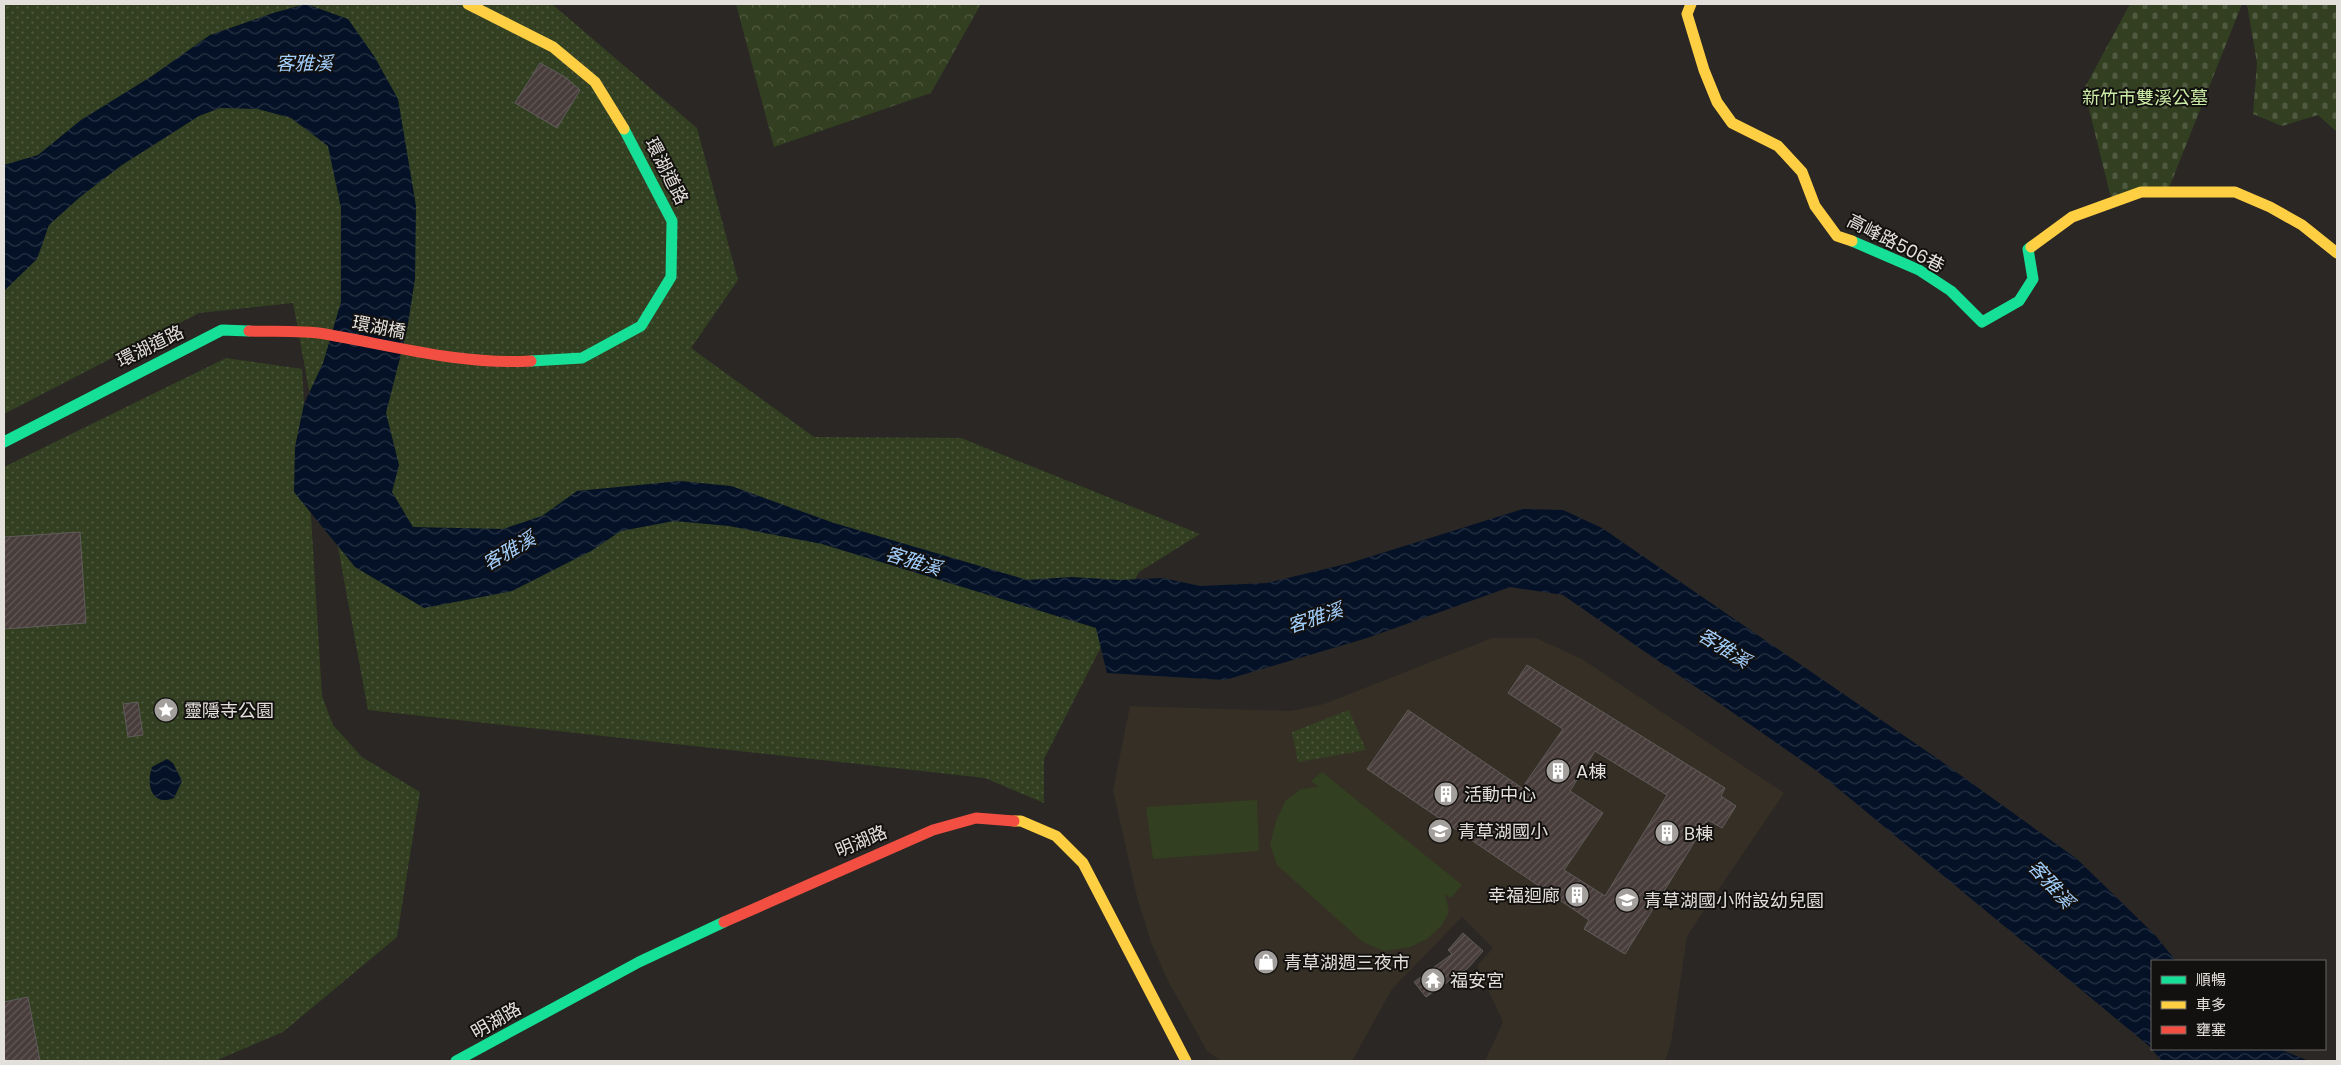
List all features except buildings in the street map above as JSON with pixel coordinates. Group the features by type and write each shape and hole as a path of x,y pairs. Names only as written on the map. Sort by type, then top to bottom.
{"street":[{"name":"環湖道路","path":"428,354 498,363 582,358 641,326 671,277 672,221 634,144 595,82 553,47 468,4"},
{"name":"高峰路506巷","path":"1691,4 1687,14 1695,35 1704,70 1717,102 1732,123 1778,146 1802,172 1815,206 1837,236 1873,249 1919,270 1951,291 1982,322 2019,301 2033,279 2028,249 2072,217 2141,192 2235,192 2270,206 2302,225 2337,253"},
{"name":"環湖道路","path":"4,442 222,330 323,334"},
{"name":"環湖橋","path":"323,334 428,354"},
{"name":"明湖路","path":"456,1061 639,962 747,911 933,830 976,818 1021,821 1056,836 1083,863 1186,1061"}],"shaded area":[{"name":"青草湖國小","path":"1492,638 1536,638 1582,659 1784,793 1687,936 1671,1043 1665,1061 1485,1061 1503,1022 1477,966 1493,948 1462,917 1392,989 1352,1061 1221,1061 1207,1051 1166,977 1151,942 1137,897 1113,790 1130,706 1291,711 1324,704"}],"green space":[{"path":"4,4 552,4 697,128 738,280 691,348 814,437 961,438 1200,534 1139,572 1044,759 1044,803 985,778 368,710 293,303 199,313 4,414"},
{"path":"736,4 981,4 931,93 774,147"},
{"name":"新竹市雙溪公墓","path":"2130,4 2242,4 2167,193 2112,202 2084,89"},
{"name":"新竹市雙溪公墓","path":"2247,4 2337,4 2337,132 2318,115 2282,126 2253,114 2257,63"},
{"name":"靈隱寺公園","path":"226,358 302,369 322,696 333,725 362,757 420,792 397,937 283,1032 215,1061 4,1061 4,467"},
{"path":"1349,710 1366,750 1298,762 1292,732"},
{"path":"1322,772 1462,885 1451,898 1445,894 1449,912 1442,925 1427,939 1410,947 1384,951 1363,942 1277,865 1270,845 1276,821 1286,800 1301,789 1319,787 1311,781"},
{"path":"1257,800 1259,851 1153,859 1146,807"}],"water":[{"name":"客雅溪","path":"306,4 348,19 374,56 398,99 416,206 415,279 407,330 386,413 399,465 392,492 413,527 503,529 542,516 577,491 680,481 731,486 834,523 1027,580 1072,577 1119,580 1163,578 1200,586 1267,583 1350,563 1523,509 1563,510 1602,528 1938,759 2077,859 2155,935 2175,960 2151,960 2151,1048 1817,771 1563,595 1510,587 1367,638 1225,680 1107,673 1096,628 822,544 729,526 674,521 621,531 591,551 512,591 424,608 355,567 294,492 295,447 304,404 323,363 341,302 341,208 328,146 291,118 258,109 220,108 199,116 122,165 80,197 49,225 37,259 4,291 4,165 38,155 81,120 152,76 210,35 273,13"},
{"path":"167,759 173,763 182,781 174,798 166,800 155,797 150,787 150,774 152,767"},
{"name":"客雅溪","path":"2152,1050 2282,1050 2309,1061 2162,1061"}],"traffic: fast":[{"path":"531,361 582,358 641,326 671,277 672,221 624,129"},
{"path":"1852,241 1919,270 1951,291 1982,322 2019,301 2033,279 2028,249 2031,247"},
{"path":"4,442 222,330 249,331"},
{"path":"456,1061 639,962 724,922"}],"traffic: slow":[{"path":"468,4 553,47 595,82 624,129"},
{"path":"1691,4 1687,14 1704,70 1717,102 1732,123 1778,146 1802,172 1815,206 1837,236 1852,241"},
{"path":"2031,247 2072,217 2141,192 2235,192 2270,207 2302,225 2337,253"},
{"path":"1014,821 1021,821 1056,836 1083,863 1186,1061"}],"traffic: jam":[{"path":"249,331 316,333 428,354 479,360 531,361"},
{"path":"724,922 933,830 976,818 1014,821"}],"place":[{"name":"靈隱寺公園","path":"166,710"},
{"name":"A棟","path":"1558,771"},
{"name":"活動中心","path":"1446,794"},
{"name":"青草湖國小","path":"1440,831"},
{"name":"B棟","path":"1667,833"},
{"name":"幸福迴廊","path":"1577,895"},
{"name":"青草湖國小附設幼兒園","path":"1627,900"},
{"name":"青草湖週三夜市","path":"1266,962"},
{"name":"福安宮","path":"1433,980"}]}
